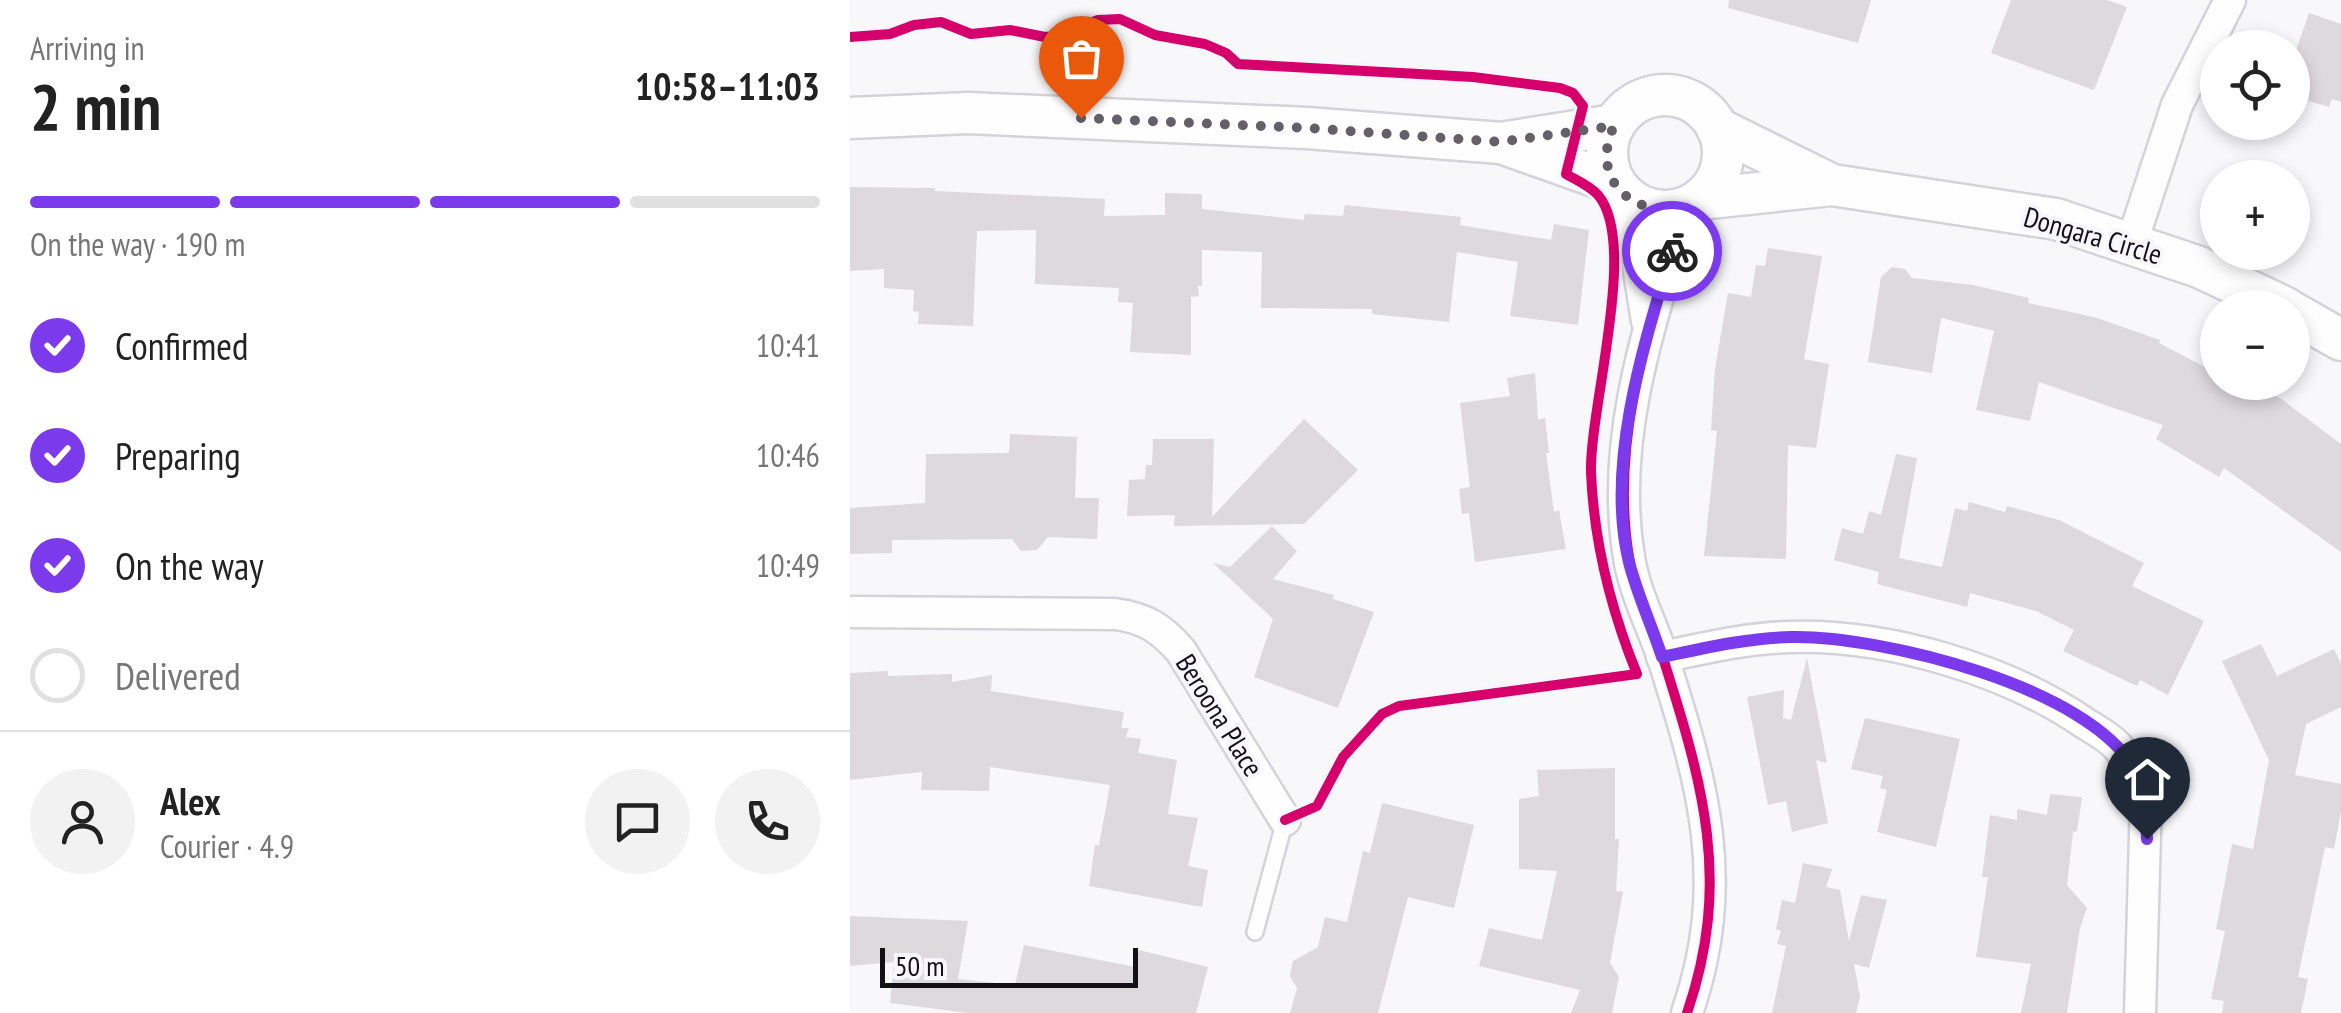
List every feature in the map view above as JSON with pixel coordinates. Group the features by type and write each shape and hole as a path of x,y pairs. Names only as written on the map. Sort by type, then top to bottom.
{"street":[{"path":"2132,242 2177,105 2230,0"},
{"path":"1648,329 1620,190 1607,164 1608,139 1619,116 1637,100 1661,94 1683,96 1711,116 1722,138 1723,160 1718,178 1692,204 1648,329 1630,412 1622,483 1629,560 1700,782 1710,850 1710,924 1687,1013"},
{"path":"850,118 968,113 1307,128 1500,142 1614,126"},
{"name":"Dongara Circle","path":"1716,128 1832,186"},
{"path":"1500,142 1620,190 1656,211 1692,204"},
{"name":"Dongara Circle","path":"1692,204 1832,186 2056,218 2199,267 2248,290"},
{"path":"2310,322 2341,340"},
{"name":"Beroona Place","path":"850,612 1140,617 1164,632 1181,651 1284,820"},
{"path":"1662,657 1733,642 1792,637 1850,641 1915,652 2026,689 2115,743 2135,770 2146,799 2140,1013"}],"lane":[{"name":"Beroona Place","path":"1255,932 1284,820"}],"building":[{"path":"1729,0 1871,0 1858,43 1728,8"},
{"path":"2011,0 2107,0 2127,7 2094,90 1991,53"},
{"path":"2309,13 2341,24 2341,102 2332,99 2329,107 2310,101 2310,30 2303,30"},
{"path":"850,187 1105,199 1104,216 1165,215 1165,193 1202,194 1202,209 1304,220 1305,214 1343,216 1345,205 1461,217 1460,225 1551,240 1554,224 1589,230 1578,325 1510,316 1518,262 1457,252 1449,322 1372,314 1372,309 1261,308 1262,252 1202,250 1202,286 1198,286 1199,296 1191,297 1191,355 1130,352 1133,303 1118,302 1119,288 1035,284 1036,230 977,231 973,326 918,324 919,312 913,311 914,290 884,288 884,269 850,271"},
{"path":"1768,248 1822,256 1804,359 1829,364 1816,448 1788,445 1786,559 1704,556 1717,431 1711,430 1715,369 1728,293 1751,297 1756,265 1765,266"},
{"path":"1892,267 1905,269 1912,278 1973,285 2029,298 2028,303 2094,317 2160,340 2159,343 2200,365 2200,400 2283,400 2341,444 2341,552 2224,468 2219,477 2156,439 2163,425 2039,382 2030,421 1976,410 1994,331 1941,318 1932,373 1868,362 1881,277"},
{"path":"1535,373 1538,420 1545,418 1554,512 1559,510 1566,549 1475,562 1469,513 1462,514 1459,489 1470,487 1460,403 1510,396 1507,378"},
{"path":"1304,419 1358,470 1304,524 1174,526 1175,515 1127,516 1129,480 1145,479 1146,465 1152,465 1153,439 1214,439 1212,517"},
{"path":"1010,434 1077,437 1075,498 1099,498 1097,539 1048,537 1037,550 1021,551 1012,539 892,540 892,553 850,554 850,508 925,503 926,454 1009,453"},
{"path":"1896,454 1917,458 1899,558 1942,567 1955,508 1967,511 1969,502 2005,512 2007,506 2059,520 2144,563 2132,586 2204,621 2168,695 2140,680 2137,686 2063,651 2074,630 2036,611 1970,593 1967,607 1877,584 1879,572 1834,560 1842,528 1863,534 1869,511 1881,515"},
{"path":"1272,526 1297,551 1273,579 1334,595 1333,599 1374,612 1338,708 1254,677 1273,619 1213,563 1230,567"},
{"path":"2261,644 2277,676 2334,649 2341,664 2341,707 2306,724 2295,775 2341,784 2334,849 2325,847 2298,977 2308,979 2301,1013 2222,1013 2224,1001 2211,999 2225,931 2216,929 2232,844 2253,849 2269,760 2222,661"},
{"path":"1807,658 1827,763 1816,760 1828,823 1792,832 1786,801 1768,805 1747,697 1784,690 1783,718 1791,720"},
{"path":"888,671 888,676 952,674 952,682 992,675 991,691 1124,712 1121,728 1129,728 1126,737 1141,739 1138,753 1177,760 1168,814 1198,818 1188,866 1208,870 1202,907 1089,886 1110,785 990,767 989,791 921,790 922,772 850,780 850,673"},
{"path":"1865,718 1960,739 1936,847 1877,832 1887,790 1880,788 1883,776 1851,769"},
{"path":"1615,768 1615,839 1619,839 1616,891 1623,892 1610,963 1619,977 1612,1013 1571,1013 1580,990 1479,966 1489,928 1542,940 1557,871 1519,869 1519,799 1539,796 1537,770"},
{"path":"2050,794 2082,797 2067,885 2087,908 2080,928 2067,1013 2021,1013 2031,964 1976,957 1988,877 1982,877 1990,815 2017,820 2017,809 2047,815"},
{"path":"1382,803 1474,825 1454,908 1408,897 1378,1013 1290,1013 1297,988 1290,976 1293,961 1318,947 1325,917 1347,922 1363,851 1370,853"},
{"path":"1803,863 1832,869 1826,887 1840,890 1849,941 1861,895 1887,900 1869,968 1854,964 1860,997 1856,1013 1772,1013 1786,946 1777,944 1781,931 1776,929 1782,900 1795,903"},
{"path":"850,916 968,921 958,979 1015,985 1024,945 1135,967 1139,950 1208,967 1196,1013 968,1013 890,1003 894,962 850,966"}],"cycle path":[{"path":"850,37 890,34 914,25 941,22 971,34 1010,30 1045,37 1098,20 1120,19 1155,35 1205,44 1226,53 1238,64 1473,77 1560,88 1573,93 1583,106 1566,174 1598,195 1609,218 1614,250 1609,328 1592,445 1593,499 1605,575 1637,674 1399,706 1382,714 1343,757 1317,806 1285,820"},
{"path":"1685,208 1637,380 1629,424 1624,512 1631,570 1690,748 1707,834 1708,920 1701,965 1687,1013"}],"way so far":[{"path":"1081,118 1500,142 1614,126 1608,139 1607,164 1614,184 1627,198 1645,208 1666,212 1685,208 1672,251"}],"route":[{"path":"1672,251 1648,329 1630,412 1622,483 1629,560 1662,657 1733,642 1792,637 1850,641 1915,652 1968,667 2026,689 2115,743 2135,770 2146,799 2147,839"}]}
